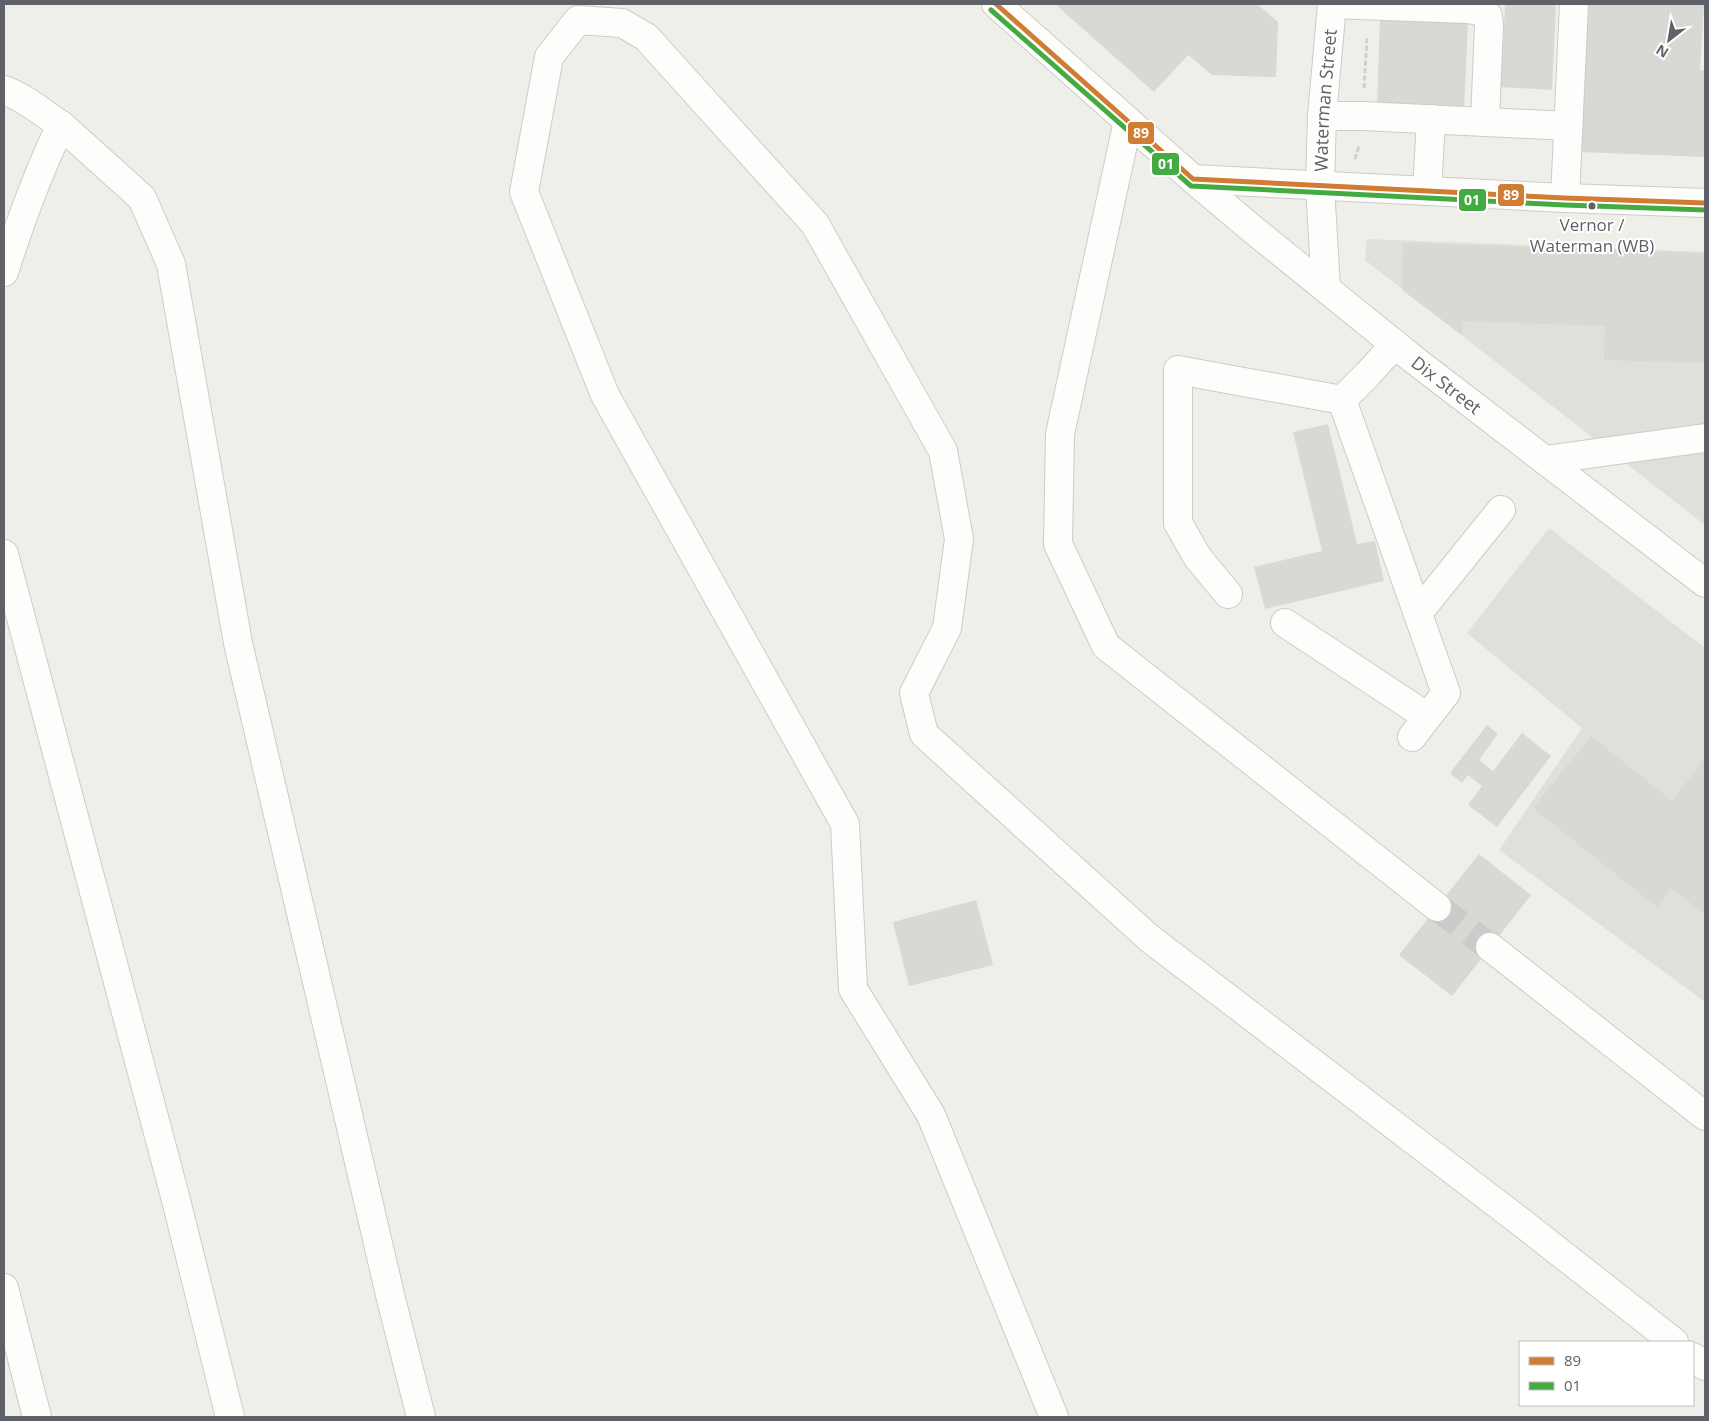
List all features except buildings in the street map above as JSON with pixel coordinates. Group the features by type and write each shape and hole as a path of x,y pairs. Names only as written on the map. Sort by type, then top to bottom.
{"street":[{"name":"Dix Street","path":"996,4 1251,228 1395,344 1705,583"},
{"path":"1332,4 1468,9 1480,11 1488,16 1485,121"},
{"name":"Waterman Street","path":"1326,288 1320,186 1322,116 1332,4"},
{"path":"1565,198 1574,4"},
{"path":"1054,1417 931,1115 853,989 845,824 605,394 524,192 549,57 578,20 622,23 646,37 815,224 943,451 959,538 947,628 914,693 924,734 1149,938 1517,1219 1673,1341"},
{"path":"4,90 61,126 142,198 170,264 238,643 391,1299 421,1417"},
{"path":"1322,116 1485,121 1568,126"},
{"path":"1428,192 1431,119"},
{"path":"1128,121 1060,434 1058,544 1106,646 1437,907"},
{"path":"4,272 41,167 61,126"},
{"path":"1193,179 1428,192 1705,203"},
{"path":"1342,400 1395,344"},
{"path":"1228,594 1198,558 1178,523 1178,370 1342,400"},
{"path":"1285,623 1417,710 1419,728 1446,693 1342,400"},
{"path":"1545,460 1705,438"},
{"path":"1418,613 1501,510"},
{"path":"4,554 176,1200 230,1417"},
{"path":"1490,948 1705,1116"},
{"path":"4,1288 37,1417"},
{"path":"1694,1358 1705,1366"}],"path":[{"path":"1364,90 1367,38"},
{"path":"1355,160 1359,144"}],"shaded area":[{"path":"1367,239 1705,252 1705,525 1365,260"},
{"path":"1549,528 1705,648 1705,1002 1499,850 1582,728 1467,633"}],"tunnel":[{"path":"1437,907 1490,947"}],"transit line":[{"name":"89","path":"996,4 1193,179 1565,198 1705,203"},
{"name":"01","path":"991,10 1191,186 1565,205 1705,210"}],"place":[{"name":"Vernor / Waterman (WB)","path":"1592,206"}]}
